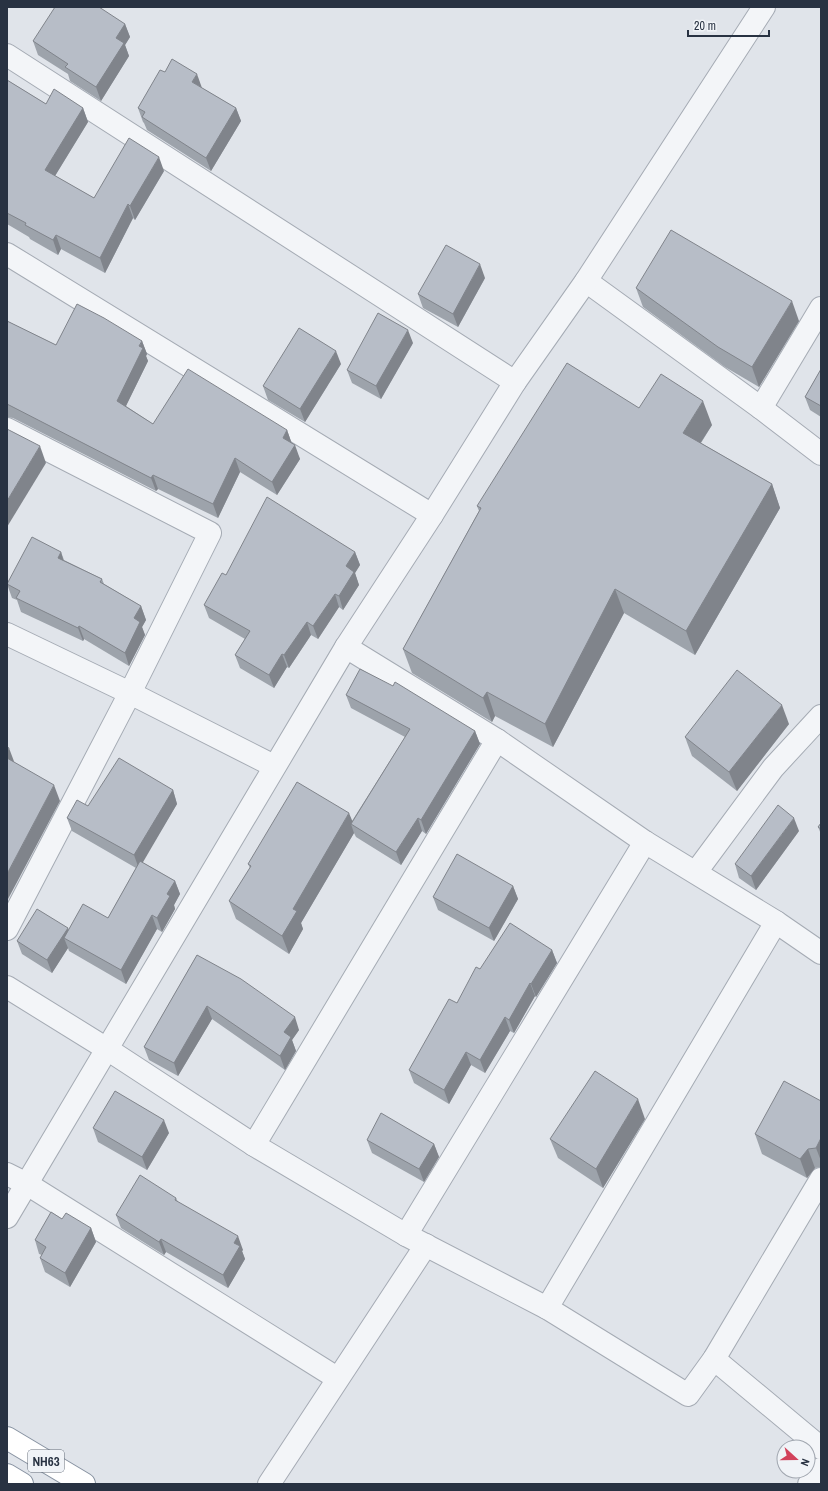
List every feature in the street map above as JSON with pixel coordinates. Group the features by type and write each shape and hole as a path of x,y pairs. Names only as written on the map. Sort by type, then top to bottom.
{"highway":[{"name":"NH63","path":"7,1438 84,1484"},
{"name":"NH63","path":"7,1475 22,1484"}],"street":[{"path":"7,1217 346,647 432,515 515,382 586,281 764,7"},
{"path":"7,55 515,382"},
{"path":"7,254 432,515"},
{"path":"586,281 761,408 821,454"},
{"path":"761,408 821,308"},
{"path":"7,429 210,533 130,693 7,929"},
{"path":"7,634 130,693 274,766"},
{"path":"346,647 497,740 644,842 696,872 776,922 821,953"},
{"path":"696,872 773,768 820,720"},
{"path":"254,1145 497,740"},
{"path":"406,1235 644,842"},
{"path":"547,1308 776,922"},
{"path":"7,987 108,1049 254,1145 406,1235 547,1308 688,1395 714,1359 821,1179"},
{"path":"7,1174 27,1184 337,1378"},
{"path":"269,1484 337,1378 426,1245"},
{"path":"714,1359 821,1448"},
{"path":"809,1484 821,1469"}],"building":[{"path":"55,7 99,7 125,24 116,38 124,43 96,87 65,67 68,64 33,41"},
{"path":"172,59 197,74 192,82 236,108 206,158 142,117 145,112 138,108 160,70 165,72"},
{"path":"7,80 46,104 54,89 83,108 45,170 94,198 129,138 159,157 130,206 128,204 100,258 56,235 53,240 25,225 26,223 7,213"},
{"path":"671,230 792,301 752,367 718,347 636,288"},
{"path":"446,245 480,264 453,314 418,294"},
{"path":"77,304 142,341 139,346 143,348 117,401 153,424 188,369 287,430 283,438 295,445 272,482 235,458 213,504 153,475 151,478 7,404 7,321 56,345"},
{"path":"378,313 408,330 376,386 347,370"},
{"path":"299,328 336,351 300,409 263,386"},
{"path":"567,363 639,408 661,374 703,401 683,433 772,484 686,631 615,589 545,724 487,692 483,698 403,649 481,508 477,506"},
{"path":"821,369 821,406 805,397"},
{"path":"7,429 40,446 7,501"},
{"path":"267,497 355,552 346,566 354,572 339,596 335,594 313,626 307,622 284,655 282,654 269,675 235,655 250,631 204,605 222,573 226,575"},
{"path":"32,537 61,552 58,558 102,579 100,582 141,606 134,618 140,622 125,653 79,626 78,628 16,598 20,591 7,584"},
{"path":"360,669 393,686 395,682 475,731 421,820 418,818 396,852 351,824 410,729 346,695"},
{"path":"737,670 782,705 729,772 685,737"},
{"path":"7,758 54,785 7,874"},
{"path":"119,758 173,790 134,855 67,818 77,800 88,806"},
{"path":"297,782 349,813 293,909 297,911 282,936 229,901 251,866 248,864"},
{"path":"778,805 794,818 751,876 735,864"},
{"path":"457,854 513,886 489,928 433,897"},
{"path":"140,861 175,881 167,894 170,896 157,918 152,915 121,970 64,938 83,904 108,918"},
{"path":"37,909 68,928 47,960 17,941"},
{"path":"510,923 552,950 531,984 530,983 509,1020 505,1017 480,1060 466,1052 444,1090 409,1070 449,999 457,1003 476,967 480,969"},
{"path":"197,955 241,979 295,1017 284,1032 291,1037 280,1056 207,1006 174,1063 144,1047"},
{"path":"595,1071 638,1099 596,1169 550,1139"},
{"path":"784,1081 821,1101 821,1138 816,1148 808,1149 800,1159 755,1134"},
{"path":"115,1091 164,1120 142,1157 93,1128"},
{"path":"381,1113 434,1144 419,1169 367,1140"},
{"path":"140,1175 176,1198 175,1200 238,1236 234,1243 240,1246 223,1275 161,1239 159,1242 116,1215"},
{"path":"51,1212 62,1219 66,1213 91,1228 65,1273 40,1258 46,1247 35,1240"}]}
